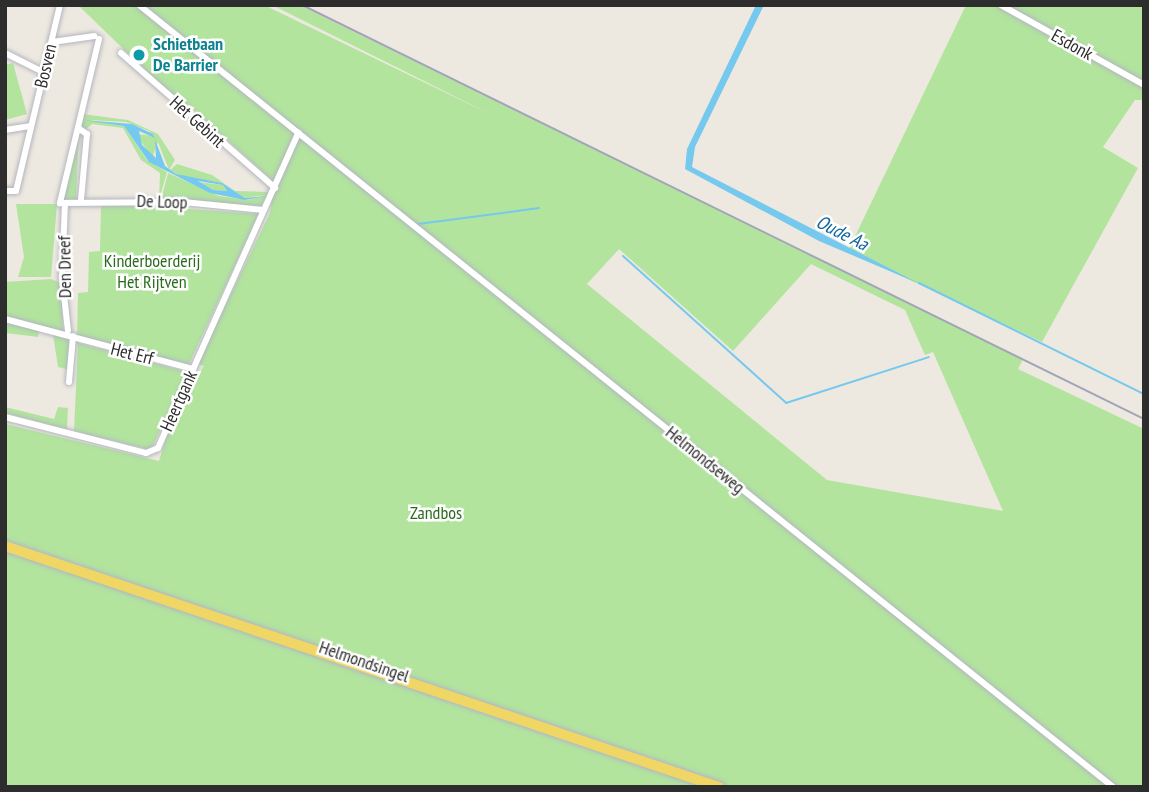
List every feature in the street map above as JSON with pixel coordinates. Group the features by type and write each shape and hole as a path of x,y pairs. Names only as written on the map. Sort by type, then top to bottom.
{"main road":[{"name":"Helmondsingel","path":"5,546 719,787"}],"street":[{"name":"Bosven","path":"5,191 16,191 60,5"},
{"name":"Helmondseweg","path":"139,5 1113,787"},
{"name":"Esdonk","path":"1001,5 1144,85"},
{"name":"Den Dreef","path":"52,42 97,37 63,203 61,277 71,334"},
{"path":"5,53 45,73"},
{"name":"Het Gebint","path":"121,53 275,188"},
{"path":"5,130 30,127"},
{"name":"Den Dreef","path":"78,128 87,134 81,200"},
{"path":"264,210 298,133"},
{"name":"De Loop","path":"63,203 81,200 264,210"},
{"name":"Heertgank","path":"5,417 152,453 264,210"},
{"name":"Het Erf","path":"5,319 71,334 192,369"},
{"path":"69,382 71,334"}],"green space":[{"name":"Zandbos","path":"78,5 264,5 492,115 272,5 299,5 1023,359 1018,369 1144,429 1144,787 5,787 5,424 159,461 173,416 204,366 198,364 202,354 270,213 274,182 189,105 178,102","holes":["619,249 733,351 811,264 905,310 925,355 933,352 1003,511 827,480 587,284"]},
{"path":"966,5 1144,5 1144,100 1135,100 1103,147 1138,168 1042,342 848,251"},
{"path":"13,63 27,114 5,120 5,65"},
{"path":"82,114 128,120 158,134 175,160 169,170 158,142 152,158 136,134 154,136 149,131 126,122 88,120 124,126 147,160 167,172 159,200 160,173 141,160 123,128 92,124 86,129 81,127"},
{"path":"79,130 76,199 62,199"},
{"path":"177,164 212,175 235,191 269,192 260,207 161,200 168,173 219,196 248,200 265,195 245,198 222,183 178,175 170,170"},
{"path":"198,182 223,185 227,191 213,190"},
{"name":"Kinderboerderij Het Rijtven","path":"101,203 259,214 189,364 77,337 78,293 88,292 89,252 100,251"},
{"path":"16,204 57,204 51,277 18,277 24,257"},
{"path":"51,279 61,283 63,331 5,317 5,282"},
{"path":"5,322 39,331 38,337 5,333"},
{"path":"53,334 70,338 70,370 58,367"},
{"path":"78,343 187,372 151,450 74,431"},
{"path":"5,407 54,419 58,407 68,408 67,429 5,413"}],"water":[{"path":"756,5 764,5 695,147 692,167 920,284 819,241 685,169 687,149"},
{"path":"83,120 132,124 153,134 154,138 139,131 142,145 156,158 155,140 165,166 176,174 222,183 245,198 266,196 245,200 210,193 149,162 124,126","holes":["198,181 223,185 227,191 213,190"]}],"waterway":[{"path":"418,224 539,208"},
{"path":"623,256 786,403 929,357"},
{"name":"Oude Aa","path":"919,283 1144,394"}],"railway":[{"path":"302,5 1144,419"}],"place":[{"name":"Schietbaan De Barrier","path":"139,55"}]}
